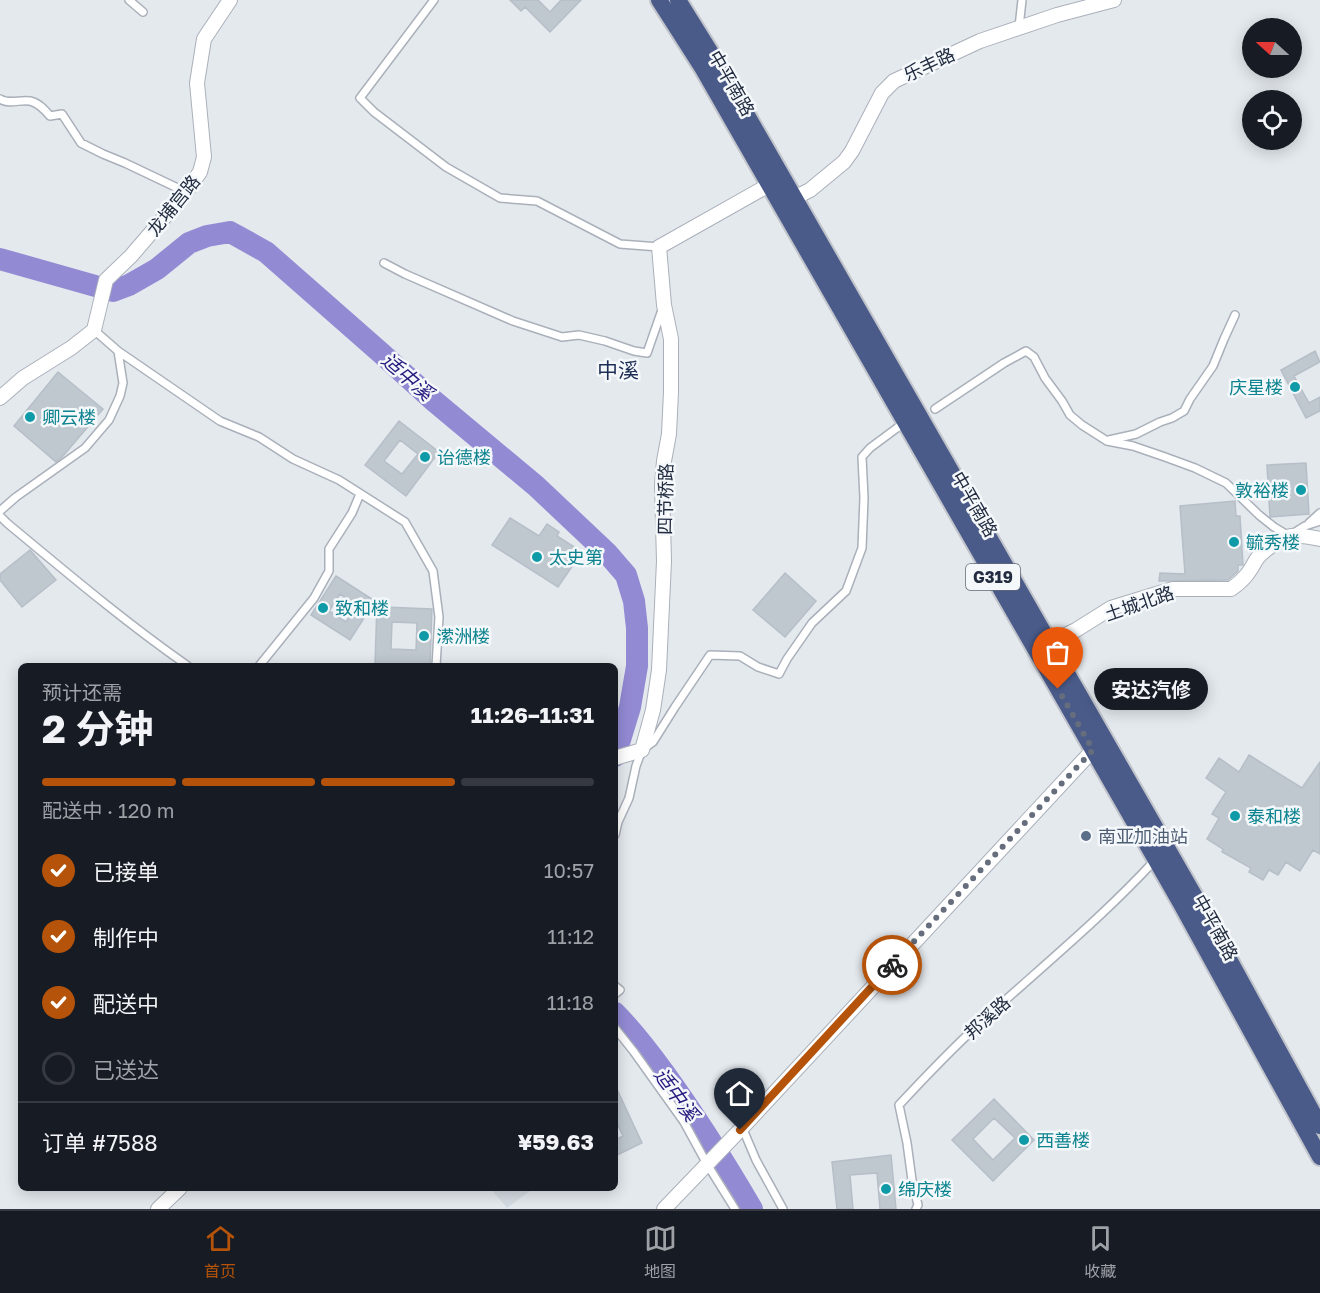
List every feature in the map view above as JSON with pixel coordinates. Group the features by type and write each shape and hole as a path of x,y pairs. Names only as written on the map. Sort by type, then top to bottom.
{"highway":[{"name":"中平南路","path":"659,0 703,69 1156,859 1320,1158"},
{"name":"G319","path":"678,0 716,61 1194,895 1320,1125"}],"street":[{"name":"龙埔宫路","path":"94,330 106,280 131,256 186,192 200,172 204,157 197,83 204,39 230,0"},
{"name":"乐丰路","path":"794,198 810,190 844,162 882,93 894,81 980,41 1057,15 1114,0"},
{"path":"659,247 769,185"},
{"name":"四节桥路","path":"642,750 653,710 661,651 664,561 662,485 669,434 671,392 671,339 664,305 659,247"},
{"path":"0,398 23,378 94,330"},
{"path":"1289,536 1320,539"},
{"name":"土城北路","path":"1049,643 1076,630 1111,608 1173,589 1231,589 1246,577 1264,550 1289,536"},
{"path":"618,757 642,750"},
{"path":"664,1209 1093,750"},
{"path":"158,1209 177,1191"}],"lane":[{"path":"129,0 143,12"},
{"path":"434,0 360,98 374,112 446,167 500,198 537,201 620,244 659,247"},
{"path":"1019,28 1022,0"},
{"path":"0,99 5,102 31,101 43,108 50,116 62,114 81,143 186,192"},
{"path":"384,263 513,321 562,337 579,335 647,353 664,305"},
{"path":"1107,441 1136,434 1184,411 1213,366 1235,315"},
{"path":"94,330 118,351 220,421 259,436 293,459 339,480 405,522 433,571 439,617 435,663"},
{"path":"0,511 85,448 109,420 123,383 118,351"},
{"path":"934,409 1026,351 1034,357 1070,415 1107,441 1133,446 1165,457 1226,483 1259,515 1289,536 1320,513"},
{"path":"618,822 629,798 642,750 653,742 710,656 740,656 758,668 779,674 812,623 846,591 862,548 864,498 862,457 870,448 905,422"},
{"path":"261,663 314,598 329,571 330,549 352,513 360,494"},
{"path":"0,516 102,601 184,663"},
{"path":"1305,526 1320,521"},
{"name":"邦溪路","path":"916,1209 918,1205 899,1105 962,1039 1132,885 1156,859"},
{"path":"618,1032 684,1122 735,1209"},
{"path":"741,1129 783,1209"}],"shaded area":[{"path":"493,1191 530,1191 507,1208"}],"building":[{"path":"510,0 538,0 550,12 561,0 581,0 550,32 525,7 521,11"},
{"name":"庆星楼","path":"1315,351 1320,362 1294,376 1309,403 1320,397 1320,411 1306,418 1281,370"},
{"name":"卿云楼","path":"58,372 103,409 56,462 14,426"},
{"name":"诒德楼","path":"399,421 439,452 406,496 365,465","holes":["400,440 418,454 402,474 384,461"]},
{"name":"敦裕楼","path":"1306,463 1309,514 1270,517 1267,465"},
{"name":"毓秀楼","path":"1235,501 1236,516 1240,516 1243,565 1238,565 1238,571 1228,580 1159,581 1160,573 1185,574 1180,506"},
{"path":"510,518 539,536 547,524 559,532 557,536 582,552 558,587 492,545"},
{"path":"30,550 56,580 22,607 0,580 0,574"},
{"path":"785,573 816,601 785,637 753,610"},
{"name":"致和楼","path":"336,576 375,601 350,640 311,615","holes":["340,594 357,605 346,622 329,611"]},
{"name":"潆洲楼","path":"377,603 384,607 432,609 430,663 375,663","holes":["392,622 417,623 416,650 391,649"]},
{"path":"1249,755 1302,788 1320,762 1320,854 1313,850 1300,871 1286,862 1278,875 1269,870 1263,880 1249,872 1251,868 1222,852 1223,849 1207,839 1219,818 1212,814 1226,792 1206,778 1219,758 1239,772"},
{"path":"618,1091 642,1143 618,1155 618,1138 623,1136 618,1125"},
{"name":"西善楼","path":"994,1099 1034,1140 993,1181 952,1140","holes":["994,1118 1015,1138 993,1160 973,1139"]},
{"name":"绵庆楼","path":"891,1155 896,1209 880,1209 877,1173 850,1175 853,1209 837,1209 832,1162"}],"waterway":[{"name":"适中溪","path":"0,259 113,291 157,269 189,243 207,236 230,232 266,252 434,401 536,486 607,553 626,575 634,601 637,666 630,707 618,746"},
{"name":"适中溪","path":"618,1016 677,1090 752,1209"}],"way so far":[{"path":"892,965 1093,750 1058,689"}],"place":[{"name":"庆星楼","path":"1295,387"},
{"name":"卿云楼","path":"30,417"},
{"name":"诒德楼","path":"425,457"},
{"name":"敦裕楼","path":"1301,490"},
{"name":"毓秀楼","path":"1234,542"},
{"name":"太史第","path":"537,557"},
{"name":"致和楼","path":"323,608"},
{"name":"潆洲楼","path":"424,636"},
{"name":"安达汽修","path":"1058,689"},
{"name":"泰和楼","path":"1235,816"},
{"name":"南亚加油站","path":"1086,836"},
{"name":"西善楼","path":"1024,1140"},
{"name":"绵庆楼","path":"886,1189"}],"district":[{"name":"中溪","path":"618,370"}],"route":[{"path":"740,1130 892,965"}]}
